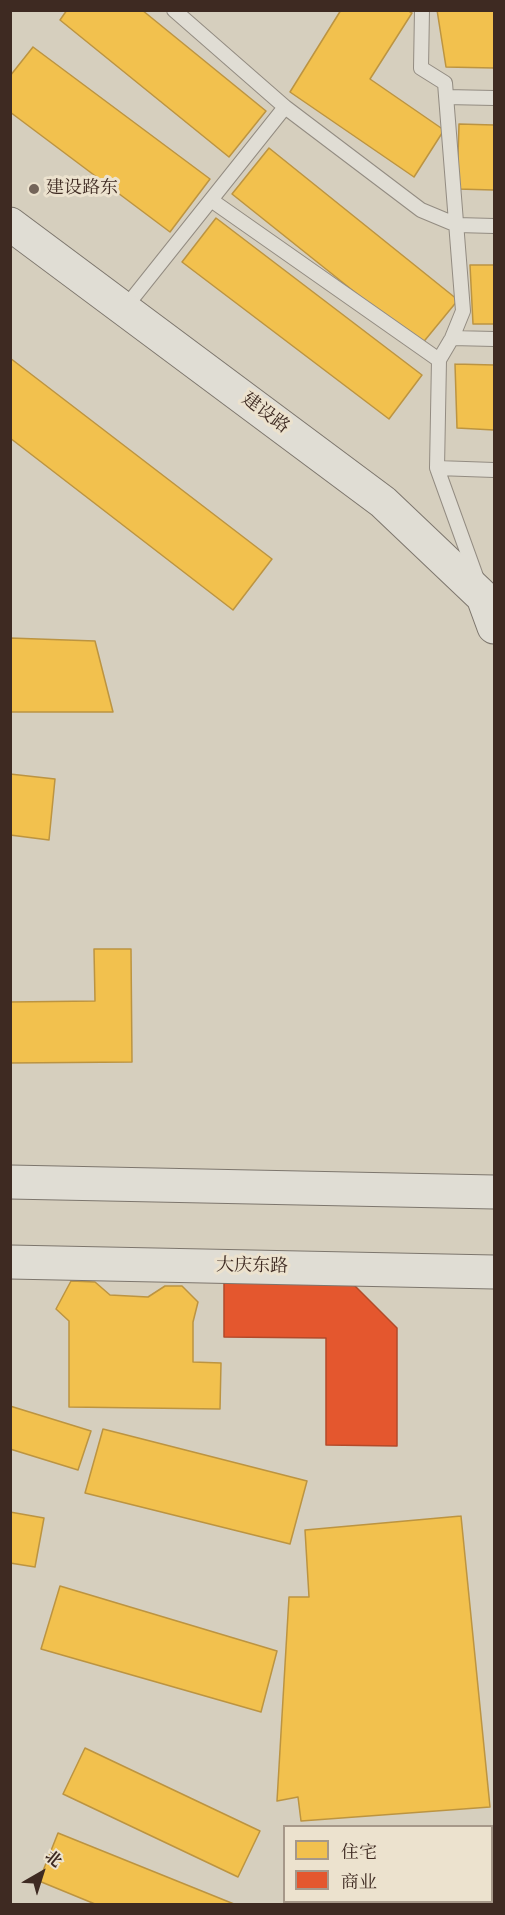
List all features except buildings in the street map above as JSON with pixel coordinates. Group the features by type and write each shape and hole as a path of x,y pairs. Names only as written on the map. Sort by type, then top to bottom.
{"main road":[{"name":"建设路","path":"10,224 383,502 491,607"},
{"path":"10,1182 495,1192"},
{"name":"大庆东路","path":"10,1262 495,1272"}],"lane":[{"path":"174,10 285,107 421,210 457,225 495,226"},
{"path":"422,10 421,68 446,83 463,311 452,338 439,360 437,468 491,607"},
{"path":"446,97 495,98"},
{"path":"124,309 285,107"},
{"path":"211,200 439,360"},
{"path":"452,338 495,339"},
{"path":"437,468 495,470"}],"place":[{"name":"建设路东","path":"34,189"}]}
